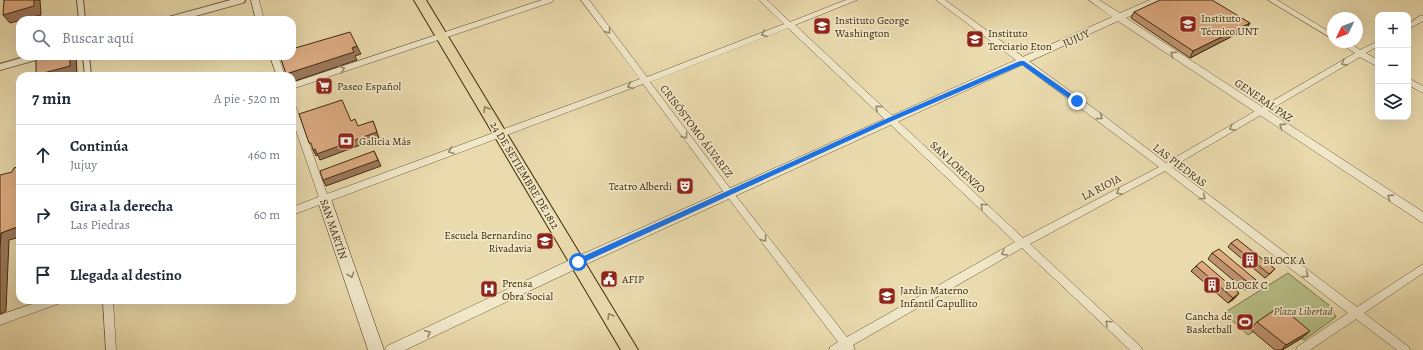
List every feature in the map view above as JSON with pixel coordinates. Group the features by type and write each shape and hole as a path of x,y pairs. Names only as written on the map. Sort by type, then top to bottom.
{"main road":[{"name":"24 DE SETIEMBRE DE 1812","path":"420,0 630,350"},
{"name":"SAN MARTÍN","path":"324,199 376,350"}],"street":[{"path":"80,0 82,16"},
{"path":"184,16 242,0"},
{"path":"255,0 259,16"},
{"path":"296,85 549,0"},
{"name":"CRISÓSTOMO ÁLVAREZ","path":"585,0 644,81 848,347"},
{"name":"SAN LORENZO","path":"763,0 1137,350"},
{"path":"296,210 644,81 853,0"},
{"name":"LAS PIEDRAS","path":"940,0 1022,62 1100,117 1164,168 1405,350"},
{"name":"GENERAL PAZ","path":"1093,0 1423,218"},
{"name":"JUJUY","path":"392,350 578,262 729,193 1158,0"},
{"path":"1272,0 1327,33"},
{"path":"1411,24 1423,18"},
{"name":"LA RIOJA","path":"834,350 848,347 1022,243 1164,168 1375,45"},
{"path":"1352,48 1375,62"},
{"path":"0,67 25,60"},
{"path":"86,60 88,72"},
{"path":"275,60 280,72"},
{"path":"1411,84 1423,90"},
{"name":"SAN MARTÍN","path":"296,118 324,199"},
{"path":"1301,350 1423,268"},
{"path":"0,320 45,304"},
{"path":"108,304 111,350"}],"green space":[{"name":"Plaza Libertad","path":"1288,273 1330,306 1336,317 1304,340 1273,313 1250,329 1253,332 1248,335 1224,313"}],"building":[{"path":"4,0 34,0 34,6 3,15"},
{"name":"Instituto Técnico UNT","path":"1160,0 1212,0 1250,23 1193,51 1134,12"},
{"path":"350,32 357,46 352,48 354,52 292,72 285,72 281,60 296,60 296,48"},
{"path":"36,60 70,60 70,66 47,72 36,72"},
{"path":"342,100 351,121 355,119 358,126 373,121 377,132 317,154 315,149 313,150 311,143 309,143 299,114"},
{"path":"374,151 378,160 323,180 320,171"},
{"path":"16,167 16,227 1,233 0,246 0,175 12,172"},
{"path":"1237,239 1275,269 1269,274 1231,243"},
{"path":"1219,249 1256,280 1250,284 1212,253"},
{"path":"1202,261 1239,293 1233,298 1196,266"},
{"path":"1280,306 1310,331 1286,345 1257,322"}],"place":[{"name":"Instituto Técnico UNT","path":"1188,24"},
{"name":"Instituto George Washington","path":"822,26"},
{"name":"Instituto Terciario Eton","path":"975,39"},
{"name":"Paseo Español","path":"324,86"},
{"name":"Galicia Más","path":"346,141"},
{"name":"Teatro Alberdi","path":"685,186"},
{"name":"Escuela Bernardino Rivadavia","path":"545,241"},
{"name":"BLOCK A","path":"1250,260"},
{"name":"AFIP","path":"609,279"},
{"name":"BLOCK C","path":"1212,285"},
{"name":"Prensa Obra Social","path":"489,289"},
{"name":"Jardin Materno Infantil Capullito","path":"887,296"},
{"name":"Cancha de Basketball","path":"1245,322"}],"route":[{"path":"578,262 890,120 1022,62 1077,101"}]}
